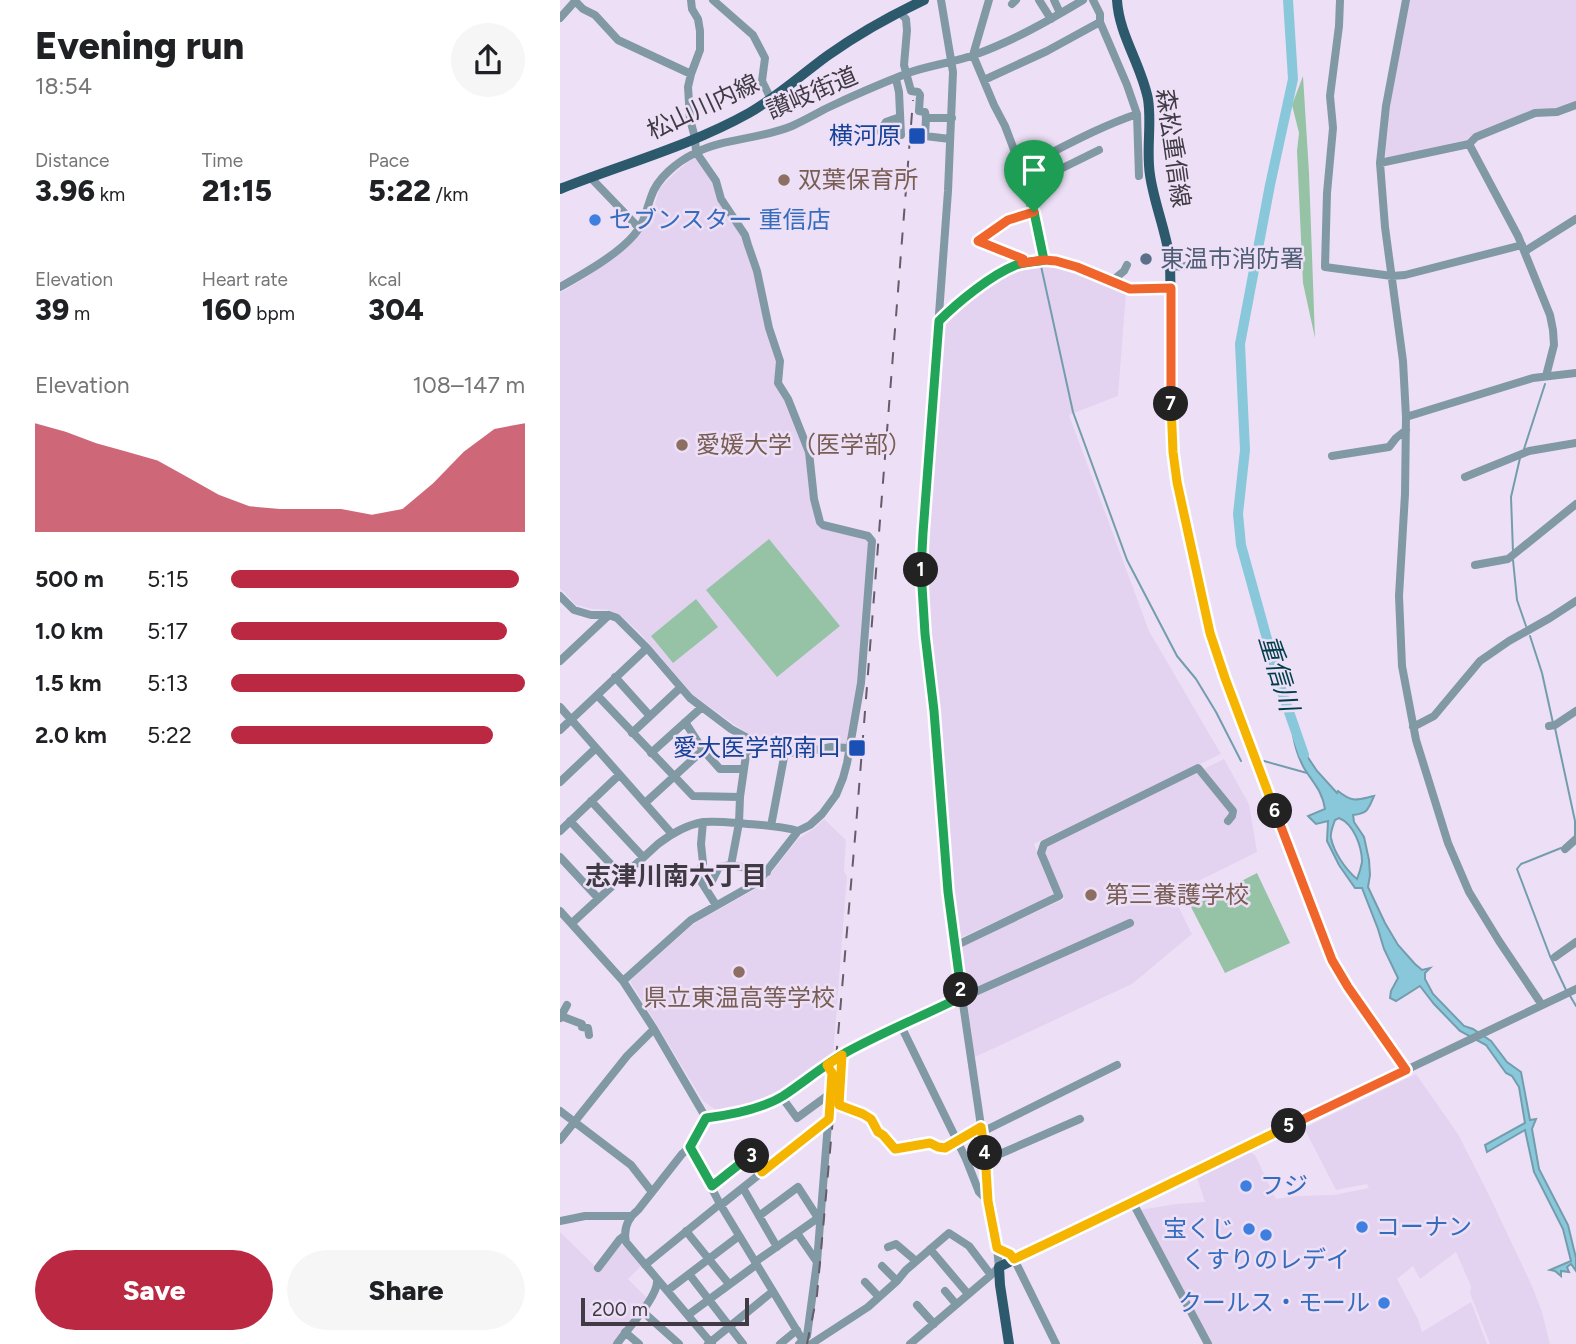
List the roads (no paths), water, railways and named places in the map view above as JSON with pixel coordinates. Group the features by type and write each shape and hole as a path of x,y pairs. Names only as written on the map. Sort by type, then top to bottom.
{"main road":[{"name":"松山川内線","path":"560,189 676,146 748,114 873,25 925,0"},
{"name":"森松重信線","path":"1117,0 1121,24 1149,109 1150,177 1170,267 1173,452 1183,514 1213,644 1332,960 1353,995 1406,1070"},
{"path":"1009,1344 999,1267 1406,1070"}],"street":[{"path":"560,18 575,0 583,9 595,15 618,40 691,75"},
{"path":"623,981 691,920 758,882 798,831 822,814 836,795 843,778 861,683 872,541 868,536 820,522 814,499 809,452 803,432 778,383 780,361 745,235 721,199 716,181 696,152 688,87 699,50 701,31 691,0"},
{"path":"713,0 753,35 765,58 762,81 771,99"},
{"path":"910,1344 999,1267 948,892 921,570 952,118 953,72 941,0"},
{"path":"989,0 972,56 1005,126 1021,168 1044,260"},
{"path":"1039,0 1051,19"},
{"path":"1054,0 1060,13"},
{"name":"讃岐街道","path":"560,287 581,276 627,242 639,228 656,185 696,152 791,127 906,74 927,66 972,56 1038,27 1083,0"},
{"path":"1093,0 1137,114 1139,176"},
{"path":"1340,0 1330,96 1333,128 1327,192 1325,267 1392,276 1405,275 1523,248 1576,219"},
{"path":"1406,0 1385,106 1380,163 1385,227 1403,361 1406,417 1407,453 1399,573 1402,666 1413,727 1448,844 1469,892 1542,1005"},
{"path":"899,12 906,19 904,65 911,91"},
{"path":"984,80 1047,51 1100,22"},
{"path":"896,79 901,135"},
{"path":"899,92 918,92 920,95 919,111 925,112 926,118 925,136 950,139"},
{"path":"1380,163 1469,144 1476,137 1535,113 1557,112 1576,105"},
{"path":"1021,168 1083,136 1137,114"},
{"path":"875,131 886,122 900,117"},
{"path":"926,118 952,118"},
{"path":"1469,144 1523,248 1547,307 1553,330 1552,354 1546,376"},
{"path":"676,146 684,160"},
{"path":"676,146 677,165"},
{"path":"1026,186 1099,150"},
{"path":"590,177 639,228"},
{"path":"1022,263 1023,259 978,241 1008,220 1032,213"},
{"path":"939,321 965,298 1008,269 1022,263 1044,260 1066,263 1134,289 1171,288"},
{"path":"1112,281 1127,265"},
{"path":"1170,267 1186,266"},
{"path":"1406,417 1546,376 1576,373"},
{"path":"1389,447 1406,430"},
{"path":"1465,477 1534,450 1576,443"},
{"path":"1332,456 1389,447 1407,453"},
{"path":"1475,565 1508,559 1576,504"},
{"path":"560,596 574,610 617,618 701,708 755,742 785,752 800,753 831,747 848,748"},
{"path":"1413,727 1434,716 1480,660 1576,601"},
{"path":"560,661 609,615"},
{"path":"560,730 647,648"},
{"path":"615,677 650,716"},
{"path":"632,733 680,688"},
{"path":"597,695 693,796 740,797"},
{"path":"560,707 671,834"},
{"path":"651,753 701,708"},
{"path":"1549,726 1576,711"},
{"path":"685,722 719,769 744,769"},
{"path":"731,864 739,823 746,755 755,742"},
{"path":"560,782 596,748"},
{"path":"645,803 703,750"},
{"path":"771,826 785,752"},
{"path":"955,946 1059,896 1041,852 1044,844 1198,768 1233,811 1228,821"},
{"path":"560,831 619,775"},
{"path":"591,801 643,857"},
{"path":"570,821 622,876"},
{"path":"572,923 671,834 703,822 771,826 798,831"},
{"path":"703,822 703,863 697,875 716,905"},
{"path":"1565,849 1576,839"},
{"path":"560,858 598,898"},
{"path":"706,888 719,867 731,864 767,872"},
{"path":"560,911 623,981 706,1118"},
{"path":"706,1118 750,1110 781,1096 842,1055 881,1034 1130,923"},
{"path":"1555,957 1576,943"},
{"path":"1406,1070 1571,991"},
{"path":"567,1005 561,1017 582,1024 582,1027 588,1028 589,1035"},
{"path":"901,1026 979,1192 988,1201"},
{"path":"560,1140 626,1056 654,1029"},
{"path":"842,1055 839,1105 871,1119 878,1132 895,1149 930,1143 945,1148 1117,1065"},
{"path":"805,1343 817,1262 829,1119 832,1073 827,1065"},
{"path":"781,1096 797,1118 831,1093"},
{"path":"560,1111 631,1165 652,1192"},
{"path":"706,1118 690,1147 631,1216 625,1235 626,1242 710,1343 772,1292"},
{"path":"645,1265 829,1119"},
{"path":"986,1160 1080,1119"},
{"path":"690,1147 720,1205 805,1343"},
{"path":"712,1186 751,1155 762,1172"},
{"path":"759,1216 798,1187 819,1220"},
{"path":"743,1188 777,1247"},
{"path":"1133,1203 1208,1344"},
{"path":"560,1221 585,1216 631,1216"},
{"path":"688,1315 777,1247 819,1220"},
{"path":"687,1231 729,1284"},
{"path":"797,1233 817,1262"},
{"path":"805,1343 868,1307 949,1233 969,1246 991,1275"},
{"path":"598,1268 625,1235"},
{"path":"668,1290 739,1236"},
{"path":"888,1247 896,1244 916,1261"},
{"path":"997,1248 1014,1259 1056,1344"},
{"path":"930,1249 968,1294"},
{"path":"883,1266 897,1281"},
{"path":"689,1274 743,1344"},
{"path":"617,1344 656,1292 657,1280"},
{"path":"865,1282 879,1297"},
{"path":"945,1291 957,1304"},
{"path":"917,1305 934,1324"},
{"path":"642,1311 679,1344"},
{"path":"780,1344 797,1330"},
{"path":"625,1332 639,1344"}],"water":[{"path":"1293,735 1317,771 1337,793 1338,791 1355,800 1374,796 1367,810 1353,815 1354,822 1364,837 1369,860 1368,887 1385,923 1398,945 1415,964 1422,970 1430,968 1425,973 1425,979 1433,994 1464,1026 1491,1041 1507,1062 1521,1072 1530,1120 1536,1119 1532,1129 1539,1169 1568,1225 1576,1258 1576,1271 1571,1264 1567,1267 1569,1272 1561,1271 1561,1276 1550,1270 1571,1261 1563,1229 1534,1172 1525,1130 1487,1152 1485,1145 1525,1123 1519,1087 1512,1076 1506,1073 1486,1045 1460,1031 1420,986 1396,1001 1390,998 1398,978 1384,949 1362,888 1355,888 1327,841 1328,821 1316,824 1308,816 1325,809 1324,802 1300,760","holes":["1339,818 1353,831 1361,850 1362,862 1357,879 1341,861 1331,838 1335,820"]}],"waterway":[{"name":"重信川","path":"1288,0 1293,79 1240,344 1245,450 1238,514 1241,545 1280,686 1304,755"},
{"path":"1041,266 1073,412 1127,560 1177,656 1196,679 1241,761"},
{"path":"1524,449 1545,384"},
{"path":"1513,552 1511,497 1520,458"},
{"path":"1513,560 1517,600 1526,626"},
{"path":"1530,636 1542,673 1553,723"},
{"path":"1555,728 1575,821 1575,836"},
{"path":"1264,761 1307,773"},
{"path":"1561,848 1521,864 1517,869 1566,990"},
{"path":"1569,994 1576,1006"}],"railway":[{"path":"807,1344 817,1295 835,1096 913,100"}],"place":[{"name":"横河原","path":"917,136"},
{"name":"双葉保育所","path":"784,180"},
{"name":"セブンスター 重信店","path":"595,220"},
{"name":"東温市消防署","path":"1146,259"},
{"name":"愛媛大学（医学部）","path":"682,445"},
{"name":"愛大医学部南口","path":"857,748"},
{"name":"第三養護学校","path":"1091,895"},
{"name":"県立東温高等学校","path":"739,972"},
{"name":"フジ","path":"1246,1186"},
{"name":"コーナン","path":"1362,1227"},
{"name":"宝くじ","path":"1249,1229"},
{"name":"くすりのレデイ","path":"1266,1235"},
{"name":"クールス・モール","path":"1384,1303"}],"district":[{"name":"志津川南六丁目","path":"676,876"}]}
